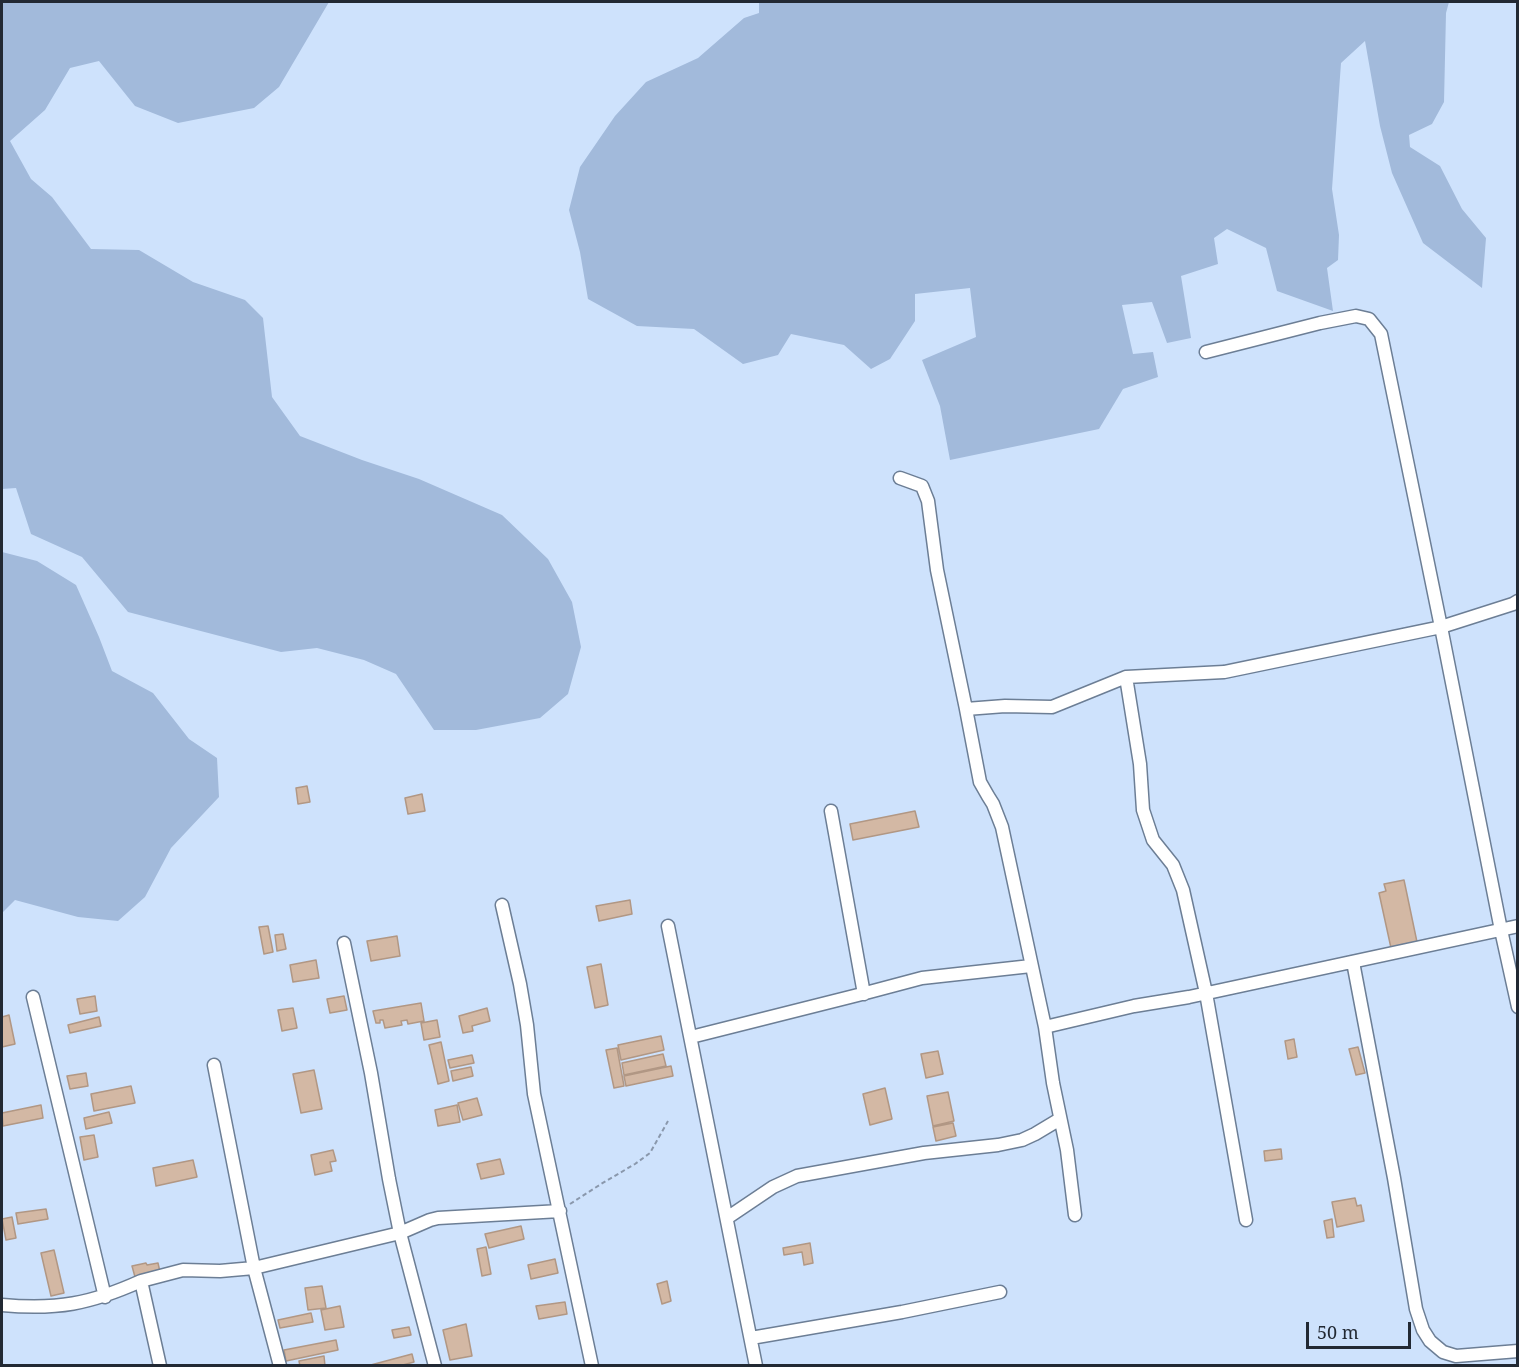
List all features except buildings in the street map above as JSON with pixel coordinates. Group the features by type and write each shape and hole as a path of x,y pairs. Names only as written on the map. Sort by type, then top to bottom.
{"street":[{"path":"1206,352 1356,316 1369,319 1381,334 1518,1007"},
{"path":"900,478 922,486 928,501 937,570 980,782 993,804 1002,827 1045,1028 1053,1083 1067,1150 1075,1215"},
{"path":"966,709 999,706 1052,707 1126,677 1224,672 1442,627 1518,601"},
{"path":"1126,677 1140,765 1143,810 1153,840 1173,865 1183,890 1206,993 1246,1220"},
{"path":"831,811 864,994"},
{"path":"502,905 520,984 534,1094 546,1157 560,1211 592,1365"},
{"path":"668,926 756,1365"},
{"path":"1045,1028 1134,1006 1206,993 1518,926"},
{"path":"344,943 371,1073 400,1233 435,1365"},
{"path":"1353,962 1416,1309 1423,1330 1430,1341 1443,1352 1456,1356 1518,1351"},
{"path":"691,1037 922,978 1031,966"},
{"path":"33,997 105,1297"},
{"path":"214,1065 254,1268 280,1365"},
{"path":"727,1218 772,1187 797,1176 924,1153 1022,1140 1060,1119"},
{"path":"2,1305 27,1307 70,1305 105,1297 141,1281 183,1270 220,1271 254,1268 400,1233 430,1220 444,1217 560,1211"},
{"path":"141,1281 160,1365"},
{"path":"750,1338 902,1312 1000,1292"}],"path":[{"path":"560,1211 650,1153 668,1121"}],"shaded area":[{"path":"2,2 329,2 279,87 254,108 178,123 135,106 99,61 70,68 45,110 10,141 31,179 52,197 91,249 139,250 193,282 245,300 263,318 272,397 300,436 419,479 502,515 548,559 572,602 581,647 568,694 540,718 476,730 434,730 396,674 364,660 317,648 281,652 128,612 82,557 31,534 16,488 2,489"},
{"path":"759,2 1449,2 1446,13 1444,102 1432,124 1409,135 1410,147 1440,166 1462,209 1486,238 1482,288 1423,243 1392,173 1380,126 1365,41 1341,63 1332,189 1339,235 1338,260 1327,268 1333,311 1277,291 1266,248 1227,229 1214,238 1218,264 1181,276 1191,338 1167,343 1152,302 1122,305 1133,354 1153,352 1158,377 1123,389 1099,429 950,460 940,406 922,360 976,337 970,288 915,294 915,321 890,359 871,369 844,345 791,334 778,355 743,364 694,329 637,326 588,299 580,252 569,210 580,167 615,116 646,82 698,58 744,18 759,13"},
{"path":"2,552 37,561 76,585 112,671 153,693 189,739 217,758 219,797 171,848 145,897 118,921 78,917 15,900 2,913"}]}
